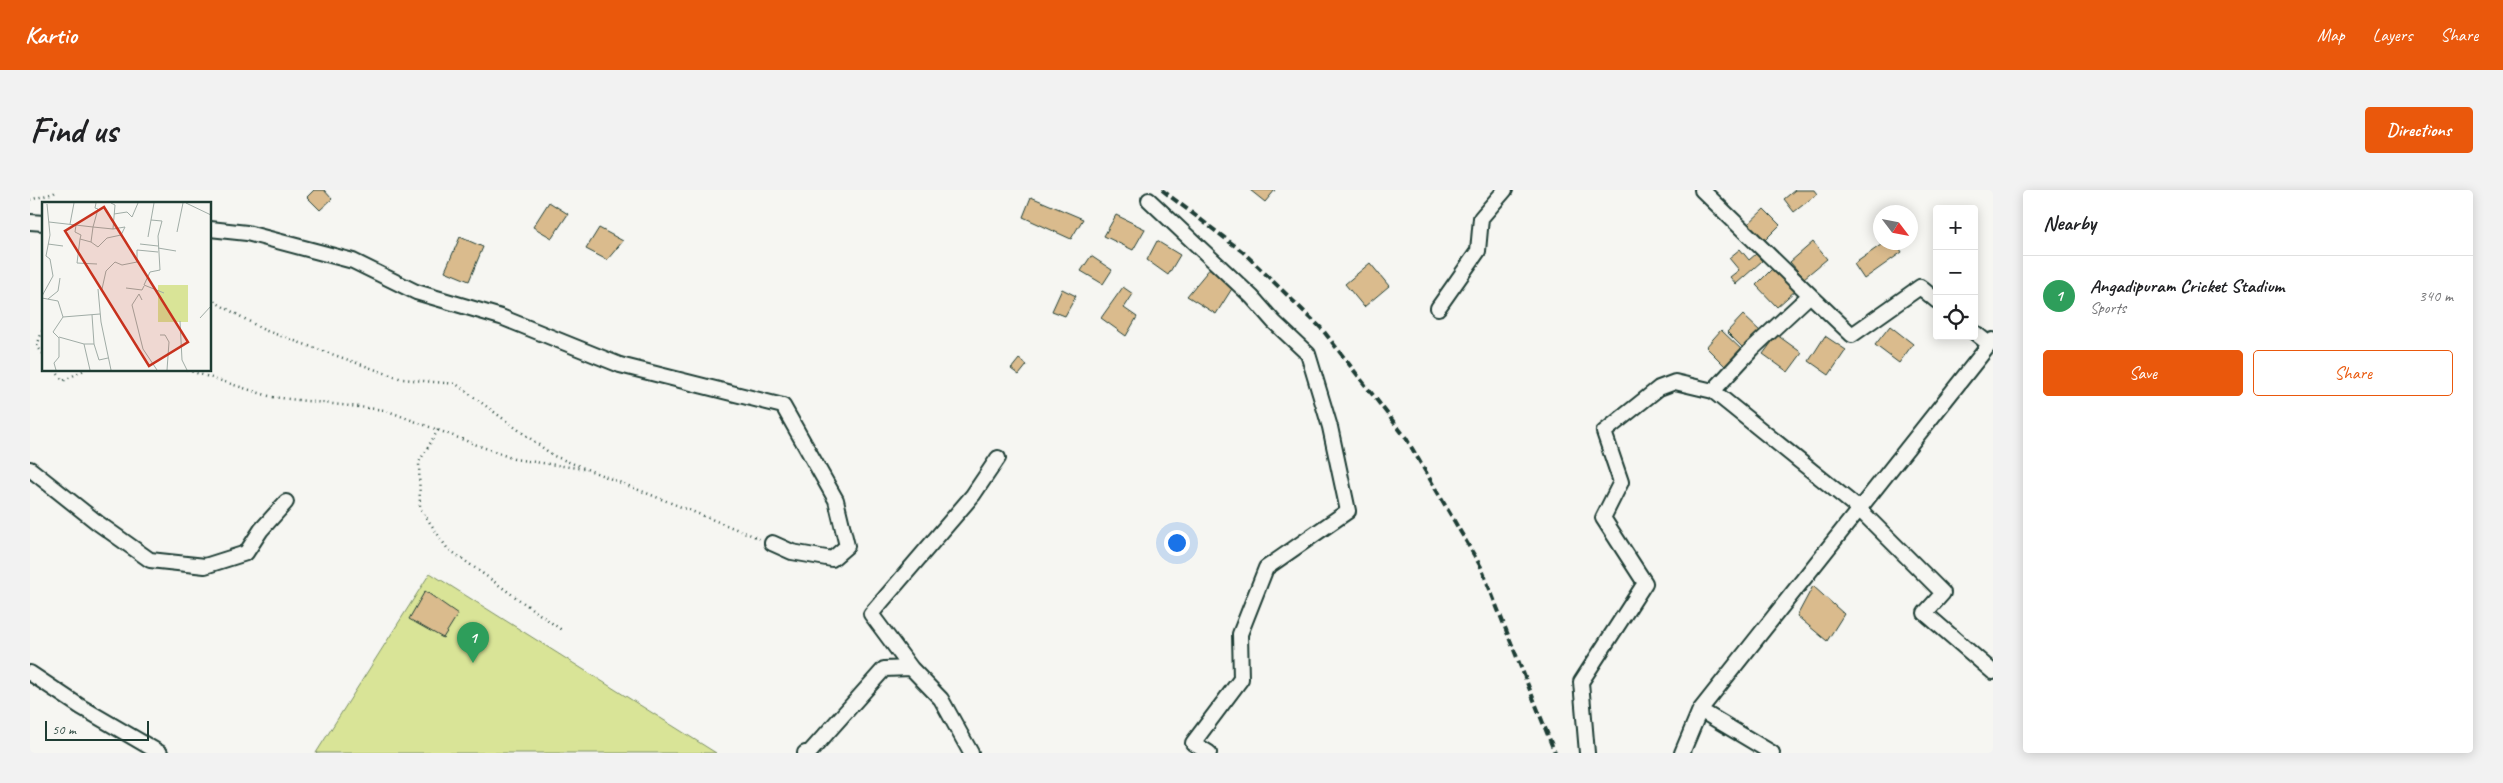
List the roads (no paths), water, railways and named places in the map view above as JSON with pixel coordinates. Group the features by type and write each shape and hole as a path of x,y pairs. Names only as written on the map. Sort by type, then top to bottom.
{"street":[{"path":"1438,308 1478,252 1481,218 1505,190"},
{"path":"1702,190 1852,335 1920,287 1933,298"},
{"path":"1149,200 1252,297 1274,322 1308,354 1330,428 1348,511 1266,568 1240,634 1241,679 1193,743 1209,753"},
{"path":"211,229 247,233 353,261 416,292 501,317 620,365 783,406 836,500 847,546 832,559 792,552 772,543"},
{"path":"1713,391 1754,348 1810,296"},
{"path":"1682,753 1700,710 1991,342 1978,334"},
{"path":"1587,753 1581,682 1645,583 1603,518 1621,482 1604,432 1659,388 1675,382 1713,391 1859,509 1942,593 1925,613 1993,672"},
{"path":"971,753 941,700 911,668 871,614 973,495 998,458"},
{"path":"30,469 98,523 150,560 205,566 246,554 261,530 286,502"},
{"path":"805,753 810,752 884,670 911,668"},
{"path":"30,673 81,707 160,753"},
{"path":"1700,710 1772,753"}],"railway":[{"path":"1162,190 1243,252 1322,329 1406,438 1481,567 1555,753"}],"place":[{"name":"Angadipuram Cricket Stadium","path":"473,663"}]}
